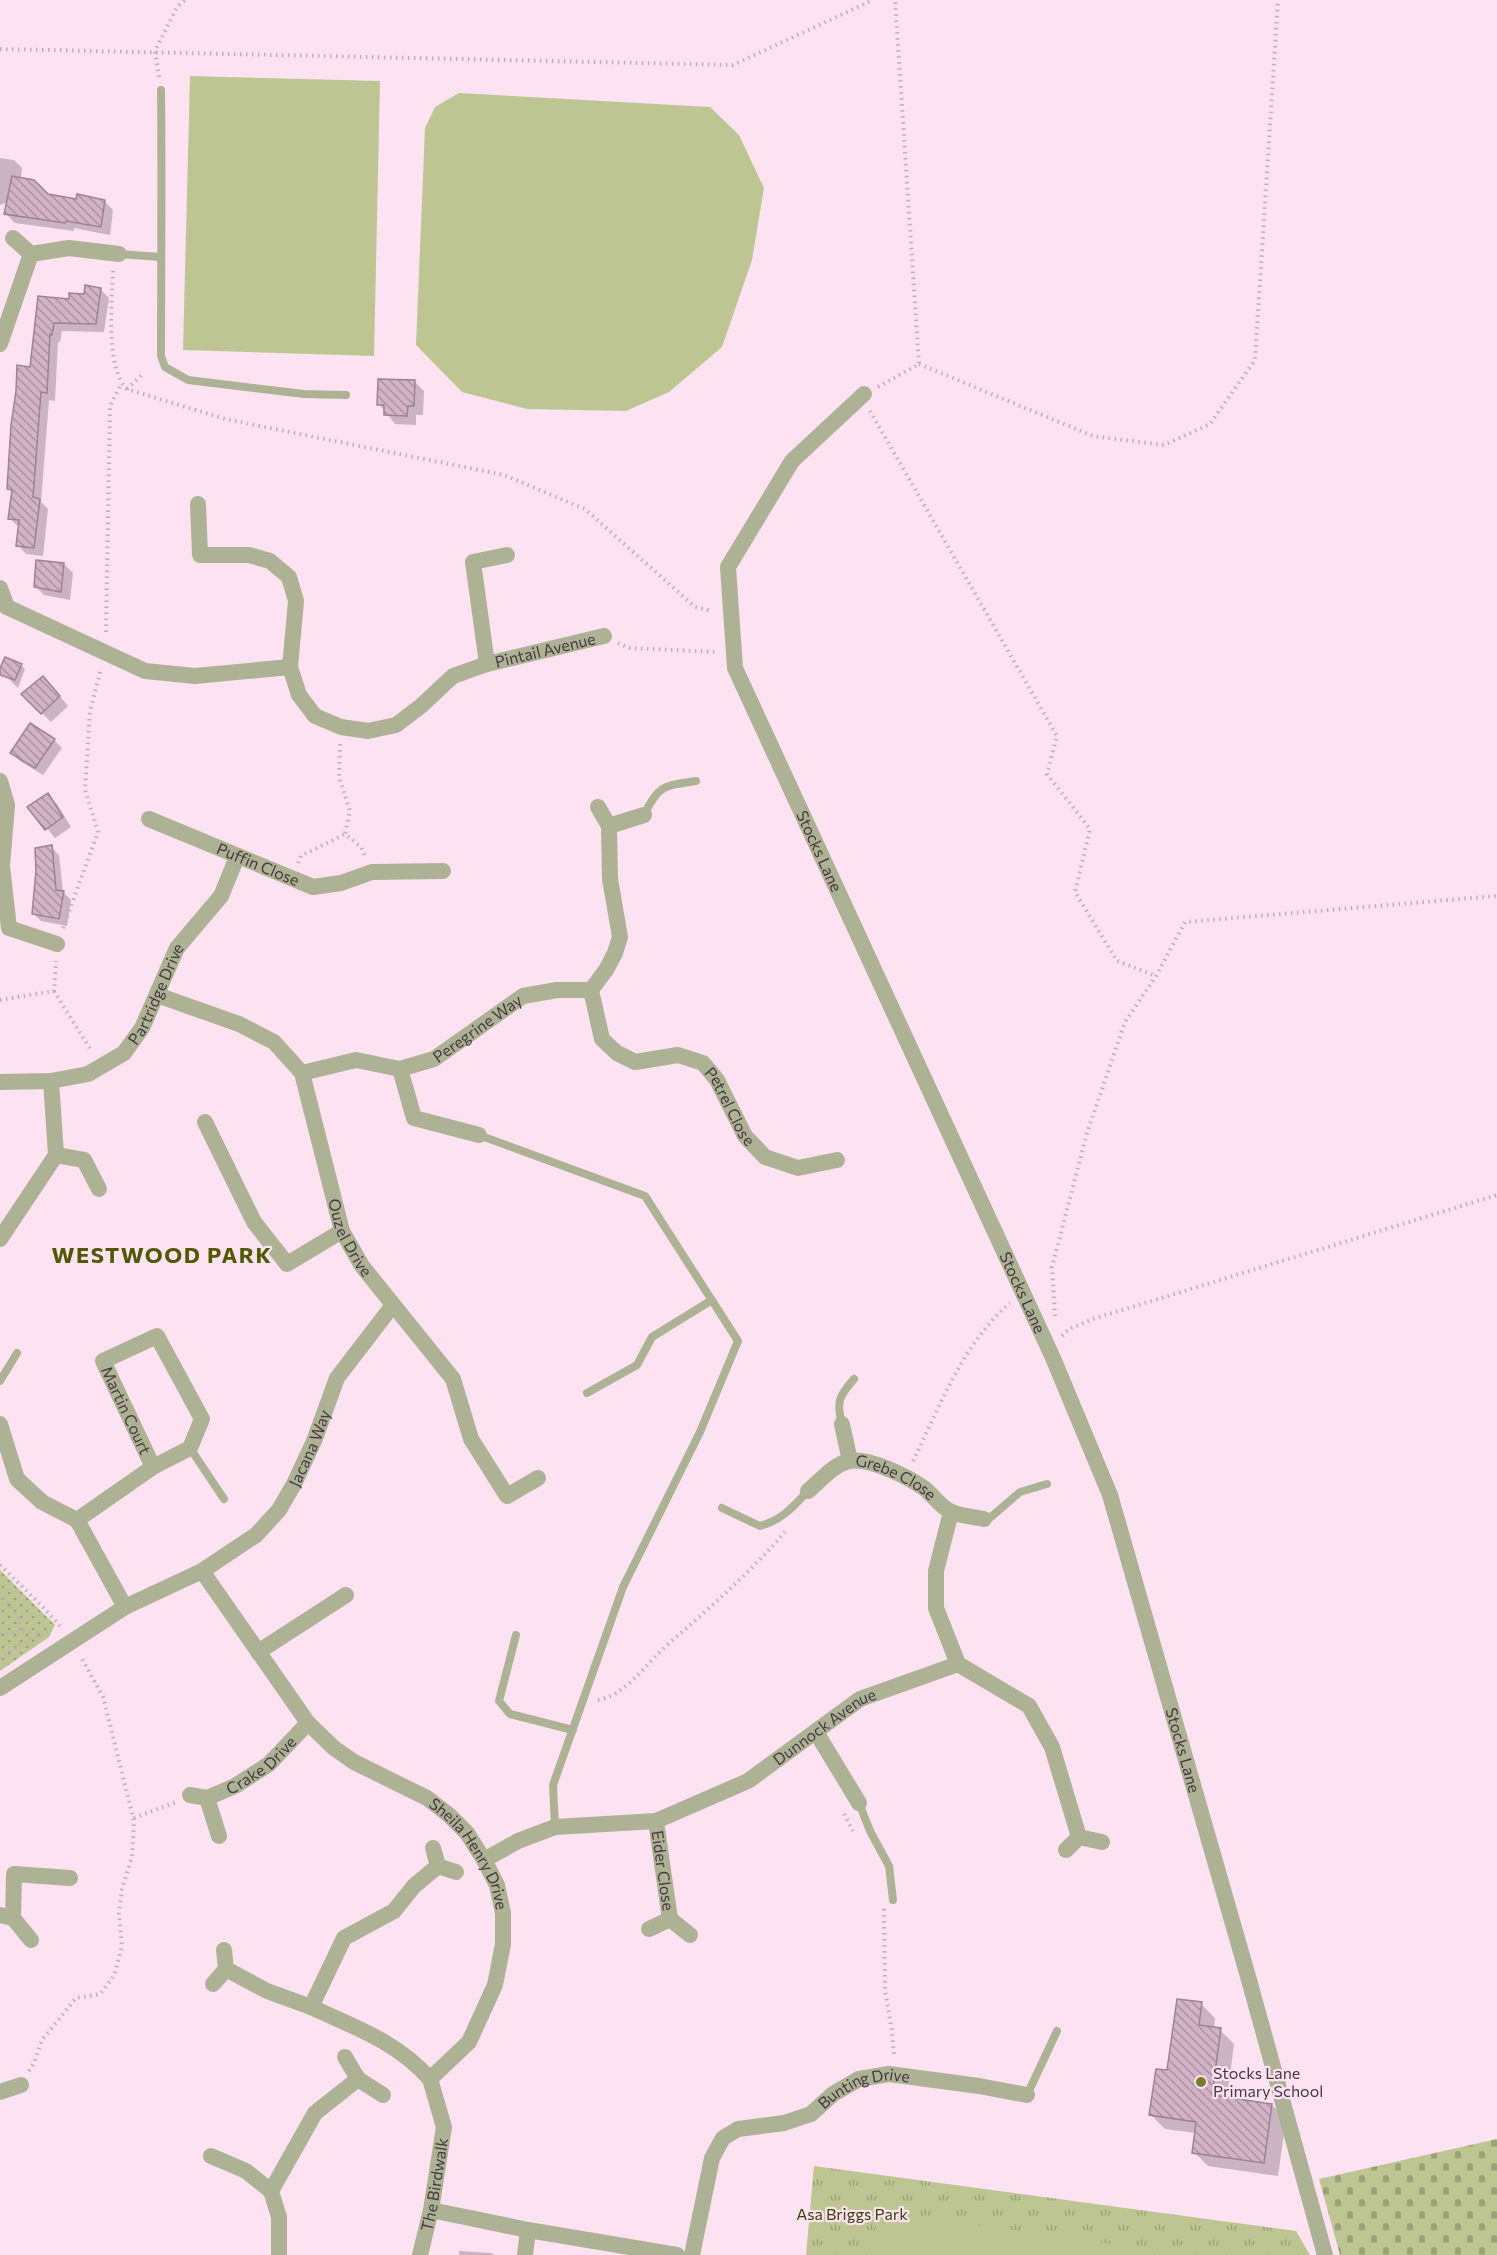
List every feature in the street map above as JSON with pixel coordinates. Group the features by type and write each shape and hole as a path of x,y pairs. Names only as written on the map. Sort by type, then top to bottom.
{"street":[{"path":"13,238 31,254"},
{"path":"31,254 69,248 115,253"},
{"path":"0,344 31,254"},
{"name":"Stocks Lane","path":"864,394 792,461 728,567 735,668 1053,1358 1110,1495 1325,2255"},
{"path":"0,588 3,607 145,672 195,676 290,667 296,601 289,578 270,561 249,555 200,555 198,504"},
{"name":"Pintail Avenue","path":"487,664 473,562 507,555"},
{"name":"Pintail Avenue","path":"290,667 299,695 315,716 341,728 368,731 396,725 421,706 453,676 487,664 604,636"},
{"path":"0,781 7,805 2,866 9,928 57,944"},
{"path":"591,990 606,970 620,937 610,879 609,826 598,807"},
{"path":"609,826 644,815"},
{"name":"Puffin Close","path":"149,819 313,887 341,883 372,872 443,871"},
{"name":"Partridge Drive","path":"0,1082 51,1081 88,1074 124,1053 141,1028 177,948 221,896 237,856"},
{"name":"Peregrine Way","path":"302,1073 356,1060 400,1069 434,1059 523,996 557,990 591,990"},
{"name":"Petrel Close","path":"591,990 602,1039 609,1046 635,1062 678,1055 703,1063 717,1080 745,1136 765,1157 798,1168 837,1160"},
{"name":"Ouzel Drive","path":"157,994 239,1024 274,1042 302,1073 342,1231 362,1266 453,1379 471,1439 507,1496 538,1478"},
{"path":"400,1069 414,1118 479,1135"},
{"path":"0,1239 56,1155 51,1081"},
{"path":"205,1122 254,1222 287,1264 342,1231"},
{"path":"56,1155 84,1160 99,1189"},
{"name":"Jacana Way","path":"0,1688 124,1607 202,1571 256,1535 279,1510 314,1441 337,1378 393,1305"},
{"name":"Martin Court","path":"77,1520 153,1467 190,1448 202,1419 157,1336 103,1361 153,1467"},
{"path":"0,1424 17,1479 42,1502 77,1520 124,1607"},
{"path":"842,1424 850,1461"},
{"name":"Grebe Close","path":"808,1491 838,1467 850,1461 873,1464 925,1488 951,1512 984,1519"},
{"path":"951,1512 936,1571 936,1608 958,1664 1029,1706 1052,1747 1079,1837"},
{"name":"Sheila Henry Drive","path":"202,1571 308,1723 334,1748 354,1762 427,1798 449,1815 467,1833 497,1885 503,1913 503,1944 495,1985 469,2042 430,2079"},
{"path":"258,1652 346,1596"},
{"name":"Dunnock Avenue","path":"484,1860 518,1841 555,1827 656,1821 748,1781 860,1699 958,1664"},
{"name":"Crake Drive","path":"190,1794 207,1798 235,1786 269,1764 308,1723"},
{"path":"816,1732 859,1803"},
{"name":"Crake Drive","path":"207,1798 219,1836"},
{"name":"Eider Close","path":"656,1821 670,1919"},
{"path":"1079,1837 1102,1842"},
{"path":"1066,1850 1079,1837"},
{"path":"434,1848 438,1866"},
{"path":"438,1866 456,1872"},
{"path":"311,2007 344,1938 394,1911 414,1886 438,1866"},
{"path":"31,1940 7,1917 14,1874 70,1878"},
{"path":"649,1929 670,1919 690,1935"},
{"path":"213,1984 226,1969 224,1950"},
{"path":"226,1969 267,1991 311,2007 379,2038 412,2060 430,2079"},
{"path":"345,2057 358,2079 383,2096"},
{"name":"Bunting Drive","path":"692,2255 712,2158 723,2138 738,2129 784,2123 810,2114 834,2094 859,2079 889,2074 1027,2095"},
{"path":"271,2191 315,2113 358,2079"},
{"name":"The Birdwalk","path":"420,2255 431,2210 444,2127 430,2079"},
{"path":"0,2092 21,2085"},
{"path":"211,2156 246,2171 271,2191 279,2217 279,2255"},
{"path":"431,2210 528,2230 677,2255"},
{"path":"525,2255 528,2230"}],"lane":[{"path":"161,90 163,204 160,257 161,356 165,368 188,380 304,394 346,395"},
{"path":"115,253 160,257"},
{"path":"644,815 658,791 696,781"},
{"path":"479,1135 645,1196 738,1341 700,1432 623,1587 553,1785 555,1827"},
{"path":"587,1393 637,1365 652,1336 712,1300"},
{"path":"0,1381 17,1353"},
{"path":"842,1424 838,1409 839,1398 854,1379"},
{"path":"190,1448 224,1499"},
{"path":"984,1519 991,1517 1020,1492 1047,1484"},
{"path":"722,1508 760,1526 774,1522 791,1509 808,1491"},
{"path":"516,1635 499,1701 510,1714 573,1730"},
{"path":"859,1803 888,1866 893,1900"},
{"path":"1027,2095 1057,2031"}],"path":[{"path":"161,90 154,51 177,7 185,0"},
{"path":"0,49 733,64 873,0"},
{"path":"895,0 919,364"},
{"path":"919,364 1093,436 1164,445 1210,424 1255,360 1278,0"},
{"path":"115,253 114,358 121,384 127,389 225,419 504,475 585,509 695,607 732,615"},
{"path":"919,364 864,394 869,410 1057,736 1047,774 1090,829 1075,892 1117,961 1156,976"},
{"path":"127,389 144,373"},
{"path":"100,1067 54,992 57,944 98,832 85,790 90,711 105,654 110,406 121,384"},
{"path":"604,636 630,648 734,653"},
{"path":"341,728 339,777 350,811 345,834"},
{"path":"345,834 361,847 372,872"},
{"path":"292,878 301,856 345,834"},
{"path":"1056,1319 1052,1267 1087,1133 1125,1022 1156,976 1185,922 1497,896"},
{"path":"0,1000 54,992"},
{"path":"1056,1330 1057,1340 1069,1329 1093,1319 1497,1195"},
{"path":"905,1477 966,1354 995,1315 1012,1300 1020,1287"},
{"path":"582,1703 610,1698 742,1579 794,1521 791,1509"},
{"path":"0,1565 60,1626 30,1639 0,1659"},
{"path":"0,1593 20,1618 20,1630"},
{"path":"0,1634 20,1630 40,1635"},
{"path":"21,2085 34,2063 42,2040 53,2024 76,1998 100,1994 114,1976 122,1946 119,1914 122,1889 132,1857 134,1818 103,1697 72,1641"},
{"path":"134,1818 182,1800 190,1794"},
{"path":"856,1836 846,1819 843,1808 859,1803"},
{"path":"884,1906 885,1991 892,2031 895,2075"}],"green space":[{"path":"190,76 380,81 374,356 183,350"},
{"path":"459,93 710,107 739,135 764,188 752,260 722,347 669,392 626,411 527,409 462,392 416,345 425,128 435,107"},
{"path":"0,1570 55,1625 49,1637 0,1671"},
{"path":"1497,2139 1497,2255 1340,2255 1319,2179"},
{"name":"Asa Briggs Park","path":"814,2166 1296,2231 1310,2255 806,2255"},
{"path":"878,2211 1126,2246 1125,2255 872,2255"}],"building":[{"path":"12,176 34,180 48,194 76,199 77,194 105,200 101,227 4,214"},
{"path":"85,285 101,288 96,324 54,323 52,335 50,334 47,393 41,392 33,497 40,499 34,548 16,546 19,520 8,519 12,490 7,489 17,365 30,367 38,296 69,299 69,293 84,294"},
{"path":"378,379 415,380 414,406 408,406 407,416 384,415 384,405 377,405"},
{"path":"36,560 64,563 61,592 34,587"},
{"path":"5,657 22,664 15,680 0,675 0,668"},
{"path":"43,676 60,696 41,714 21,694"},
{"path":"30,723 55,739 35,768 10,753"},
{"path":"48,793 63,817 45,830 27,807"},
{"path":"52,845 56,890 64,891 59,919 32,914 36,871 35,848"},
{"path":"1177,1999 1202,2002 1199,2025 1221,2028 1212,2095 1272,2104 1264,2163 1192,2153 1196,2122 1149,2115 1156,2069 1167,2070"}],"place":[{"name":"Stocks Lane Primary School","path":"1201,2082"}],"district":[{"name":"WESTWOOD PARK","path":"162,1255"}]}
